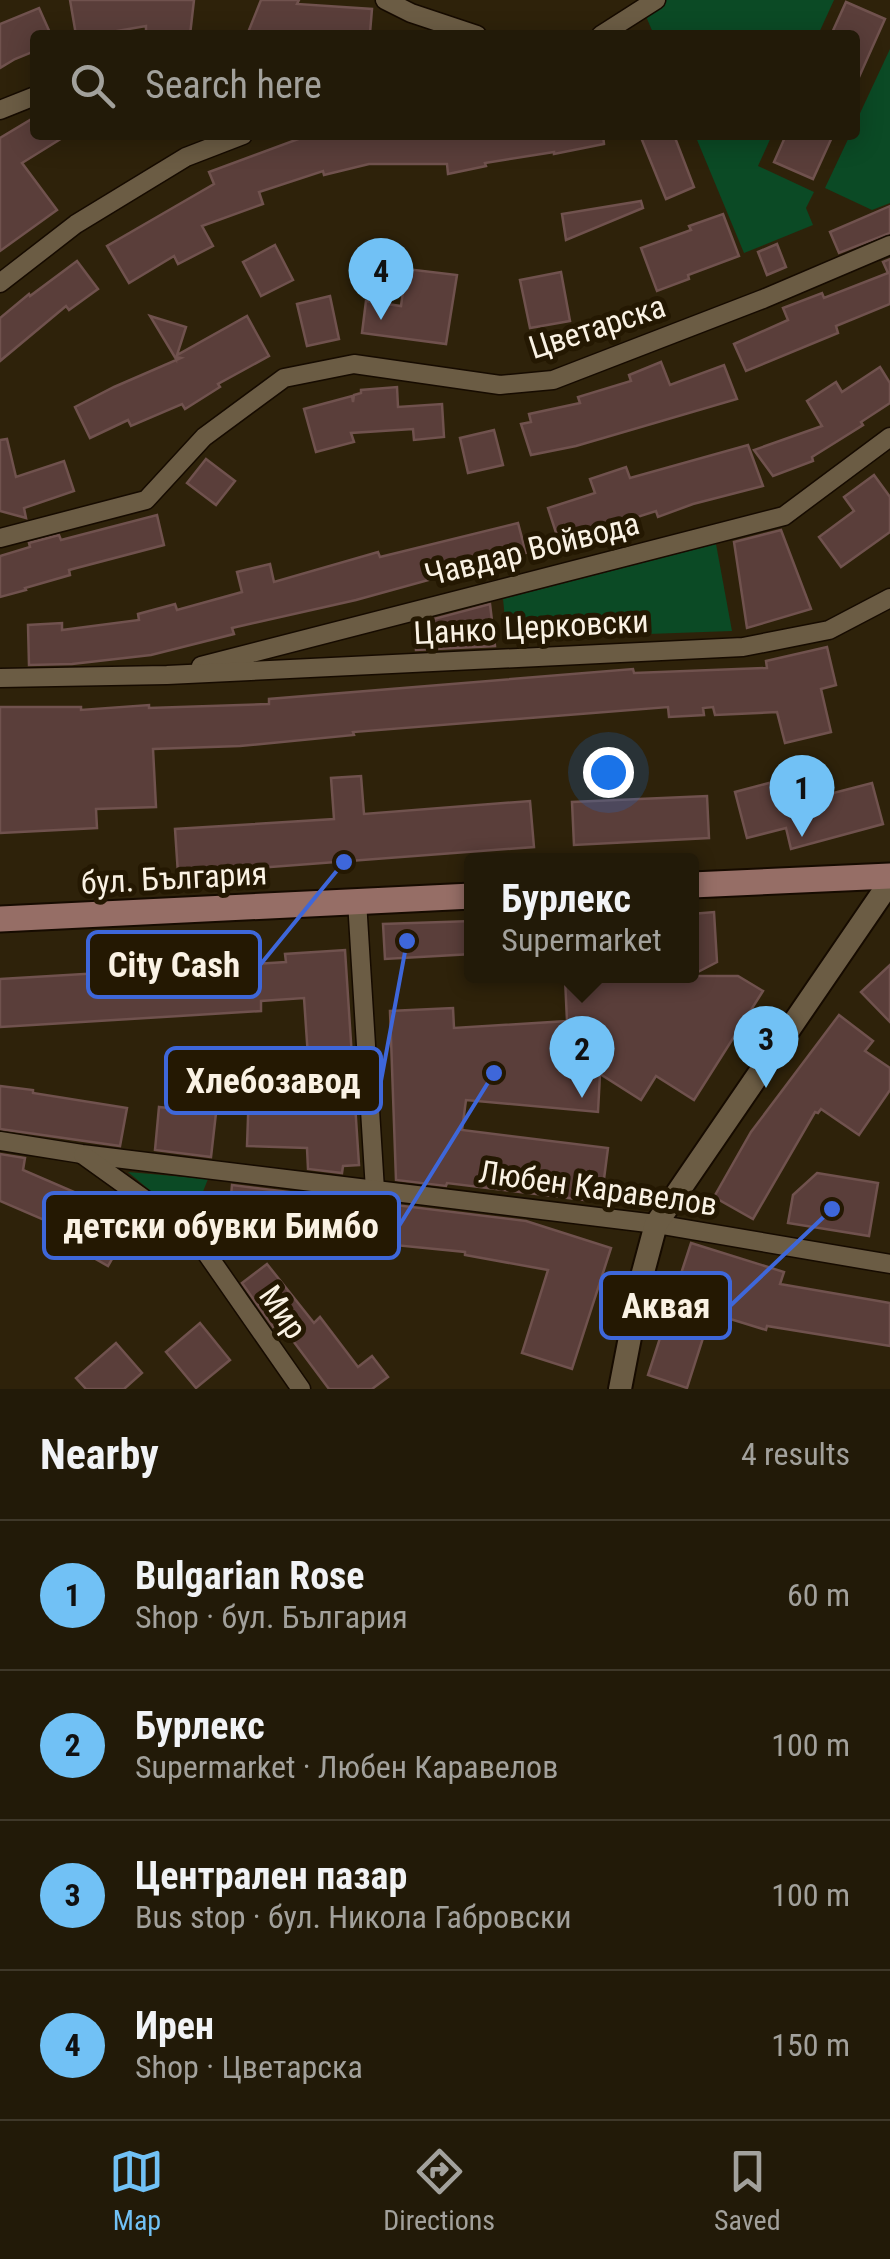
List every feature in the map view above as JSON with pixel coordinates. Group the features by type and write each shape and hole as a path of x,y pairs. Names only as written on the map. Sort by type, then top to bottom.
{"main road":[{"path":"699,885 890,879"},
{"name":"бул. България","path":"0,919 464,896"}],"street":[{"path":"386,0 462,30"},
{"path":"610,30 656,0"},
{"path":"0,110 30,98"},
{"path":"0,283 76,224 186,156 229,140"},
{"name":"Цветарска","path":"0,538 146,500 204,437 284,378 354,364 500,384 553,380 748,306 890,244"},
{"name":"Чавдар Войвода","path":"166,675 784,516 890,437"},
{"path":"0,523 29,530"},
{"name":"Цанко Церковски","path":"166,675 743,647 829,630 890,598"},
{"path":"0,678 166,675"},
{"path":"620,1389 656,1224 890,879"},
{"path":"358,901 374,1190"},
{"name":"Любен Каравелов","path":"0,1141 656,1224 890,1264"},
{"name":"Мир","path":"82,1154 193,1234 301,1389"}],"green space":[{"path":"656,0 834,0 820,30 652,30 642,7"},
{"path":"890,49 890,203 872,210 825,188 848,140 860,140 860,113"},
{"path":"697,140 770,140 758,166 814,192 806,208 813,225 744,253"},
{"path":"716,544 732,631 507,639 503,599"},
{"path":"128,1172 208,1179 190,1224"}],"building":[{"path":"70,0 194,0 191,30 146,30 146,26 75,30"},
{"path":"261,0 299,0 297,4 372,9 370,30 249,30"},
{"path":"846,2 885,19 860,75 860,30 833,30"},
{"path":"39,8 49,30 30,30 30,53 0,68 0,24"},
{"path":"30,120 30,140 59,140 22,163 57,210 0,251 0,138"},
{"path":"295,140 604,140 604,144 485,163 486,166 448,174 447,164 369,164 324,175 323,171 259,192 263,204 202,226 213,246 178,264 174,256 129,283 107,246 214,184 209,172"},
{"path":"642,140 676,140 694,187 666,199"},
{"path":"784,140 831,140 813,179 774,162"},
{"path":"641,201 643,208 566,240 562,214"},
{"path":"890,206 890,233 839,253 830,232"},
{"path":"723,214 739,256 657,291 641,248"},
{"path":"777,244 786,267 767,275 758,252"},
{"path":"275,245 293,280 261,296 243,262"},
{"path":"890,259 890,304 836,326 838,333 746,371 734,344 788,320 783,308 822,293 824,298 888,273 883,262"},
{"path":"77,261 98,289 69,310 66,306 0,361 0,318"},
{"path":"406,269 457,275 446,344 362,333 366,301 401,306"},
{"path":"561,272 570,321 530,328 520,280"},
{"path":"330,296 339,339 307,346 297,304"},
{"path":"150,316 186,327 177,355 247,316 269,356 218,384 220,387 185,409 182,404 131,426 128,420 90,438 75,407 181,358 176,359"},
{"path":"661,362 670,385 724,365 737,399 576,446 531,455 521,424 531,422 529,414 580,403 578,397 631,381 629,375"},
{"path":"880,367 890,383 890,403 812,457 813,461 773,476 754,450 822,426 807,401 836,382 842,392"},
{"path":"397,387 398,407 442,404 444,437 414,440 413,429 351,433 354,442 316,452 304,409 352,396 353,402 354,395 361,390"},
{"path":"494,430 503,465 468,473 460,438"},
{"path":"7,439 16,477 64,461 74,491 24,508 26,518 0,511 0,440"},
{"path":"748,445 763,486 658,517 656,511 558,539 548,508 595,493 590,479 626,467 630,478"},
{"path":"206,459 235,481 216,505 187,483"},
{"path":"874,475 890,497 890,532 841,567 819,537 854,511 844,497"},
{"path":"157,515 164,545 69,570 70,575 0,597 0,556 59,535 61,540"},
{"path":"518,523 526,553 356,600 232,628 234,634 151,655 29,665 28,625 62,623 62,630 139,620 138,614 175,604 177,610 242,592 237,572 270,564 274,582 378,552 380,557"},
{"path":"781,530 811,609 747,628 734,542"},
{"path":"490,604 495,646 416,650 415,624"},
{"path":"827,647 836,685 821,689 831,732 785,743 777,712 715,715 713,707 703,708 704,715 669,717 668,707 353,732 354,735 240,746 153,749 156,807 96,809 97,828 0,833 0,707 81,710 269,704 269,699 633,669 634,673 767,668 766,661"},
{"path":"361,776 364,814 530,801 534,847 178,874 175,829 334,819 331,778"},
{"path":"784,779 791,804 872,783 883,824 791,849 786,828 747,838 735,792"},
{"path":"707,796 709,838 574,845 572,802"},
{"path":"714,912 717,962 699,971 699,913"},
{"path":"464,921 464,954 385,959 383,924"},
{"path":"345,950 359,1165 343,1166 342,1173 308,1169 307,1148 247,1146 249,1090 304,1093 303,1086 310,1086 304,998 261,1001 261,1011 0,1027 0,979 286,962 285,954"},
{"path":"890,965 890,1022 861,992"},
{"path":"699,976 738,976 763,991 694,1100 656,1076 641,1100 600,1074 598,1112 466,1100 462,1130 608,1148 601,1202 396,1180 390,1011 453,1008 454,1028 567,1021 565,983 699,983"},
{"path":"839,1015 873,1041 865,1051 890,1068 890,1090 859,1135 821,1109 815,1112 753,1219 714,1197 751,1132"},
{"path":"0,1086 127,1108 120,1146 0,1129"},
{"path":"159,1107 216,1113 211,1157 155,1150"},
{"path":"0,1154 25,1158 23,1170 86,1197 132,1224 108,1266 64,1241 70,1231 0,1201"},
{"path":"817,1173 878,1183 869,1236 788,1223 793,1195"},
{"path":"232,1185 526,1221 611,1248 572,1369 522,1353 548,1270 465,1252 395,1245 394,1255 349,1248 350,1245 297,1240 301,1237 228,1230"},
{"path":"691,1243 784,1272 780,1284 890,1303 890,1346 767,1326 766,1330 711,1313 687,1388 648,1375"},
{"path":"267,1264 314,1323 320,1317 358,1367 372,1356 388,1377 372,1389 329,1389 279,1322 273,1327 242,1283"},
{"path":"200,1323 230,1360 196,1388 166,1352"},
{"path":"116,1343 142,1373 124,1389 86,1389 76,1378"}],"place":[{"name":"Ирен","path":"381,320"},
{"name":"Bulgarian Rose","path":"802,837"},
{"name":"City Cash","path":"344,862"},
{"name":"Хлебозавод","path":"407,941"},
{"name":"детски обувки Бимбо","path":"494,1073"},
{"name":"Централен пазар","path":"766,1088"},
{"name":"Бурлекс","path":"582,1098"},
{"name":"Аквая","path":"832,1209"}]}
